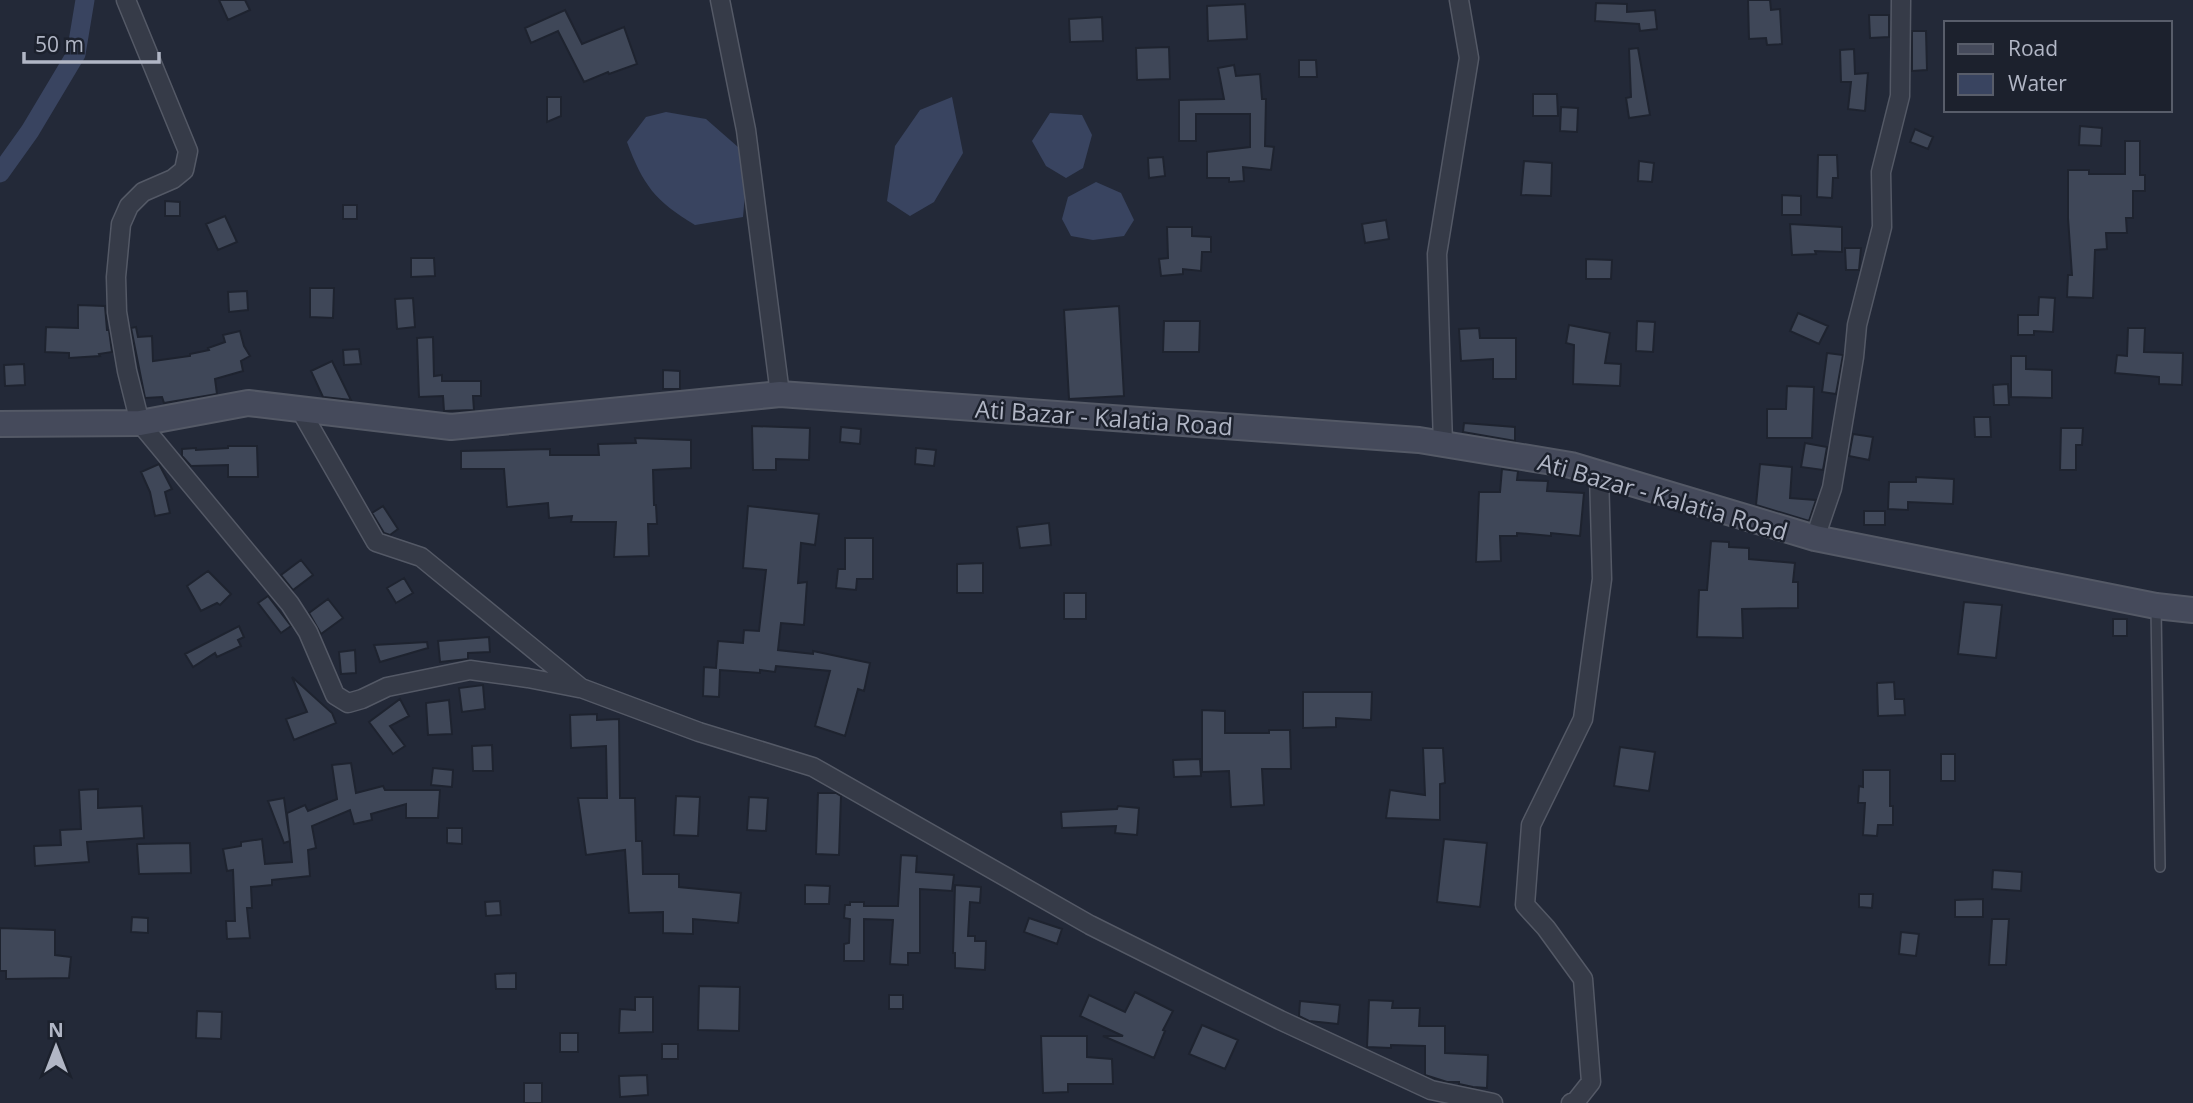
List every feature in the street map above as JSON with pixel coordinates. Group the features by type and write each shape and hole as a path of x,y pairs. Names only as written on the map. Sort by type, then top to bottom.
{"main road":[{"name":"Ati Bazar - Kalatia Road","path":"0,424 140,423 248,403 451,427 780,394 1419,440 1571,466 1815,538 2156,606 2193,610"}],"street":[{"path":"125,0 188,151 184,170 173,179 143,192 129,206 121,224 116,276 117,312 127,371 140,423 290,604 308,632 335,695 348,703 387,687 470,670 528,678 581,688 699,732 813,767 1090,925 1280,1020 1431,1090 1493,1103"},
{"path":"720,0 746,130 780,394"},
{"path":"1443,444 1437,254 1469,58 1459,0"},
{"path":"1815,538 1832,488 1857,326 1882,228 1881,172 1900,96 1901,0"},
{"path":"301,411 376,542 421,557 581,688"},
{"path":"1571,1103 1576,1101 1591,1082 1583,979 1546,928 1525,905 1531,825 1583,719 1602,579 1599,474"}],"lane":[{"path":"2156,606 2160,867"}],"water":[{"path":"952,97 963,153 934,202 910,216 887,201 895,146 920,110"},
{"path":"666,112 706,119 738,147 747,171 743,217 695,225 670,208 652,191 627,142 646,117"},
{"path":"1050,113 1082,115 1092,135 1083,168 1066,178 1046,166 1032,141"},
{"path":"1096,182 1121,193 1134,220 1124,236 1093,240 1071,236 1062,219 1068,197"}],"building":[{"path":"219,0 245,0 250,10 228,20"},
{"path":"1748,0 1770,0 1771,10 1780,9 1782,44 1767,45 1766,38 1749,39"},
{"path":"1596,3 1627,4 1627,12 1655,10 1657,29 1640,31 1639,24 1595,21"},
{"path":"1245,4 1247,39 1208,41 1207,6"},
{"path":"565,10 582,44 624,27 637,64 584,82 558,31 531,43 525,28"},
{"path":"1869,15 1889,15 1889,37 1870,38"},
{"path":"1102,17 1103,41 1070,42 1069,19"},
{"path":"1912,31 1926,31 1927,70 1912,71"},
{"path":"1169,47 1170,79 1137,80 1136,48"},
{"path":"1638,48 1650,115 1629,118 1626,98 1631,97 1629,49"},
{"path":"1854,49 1855,74 1868,73 1865,111 1848,109 1851,82 1841,82 1840,50"},
{"path":"1299,60 1316,60 1317,77 1299,77"},
{"path":"1234,65 1236,76 1260,74 1262,99 1266,99 1265,146 1274,147 1271,170 1243,167 1244,181 1229,182 1229,178 1207,178 1207,152 1250,147 1250,114 1196,114 1196,141 1179,141 1179,100 1224,99 1218,68"},
{"path":"1533,94 1557,94 1558,116 1533,116"},
{"path":"547,97 561,97 561,116 547,122"},
{"path":"1561,107 1578,108 1577,132 1560,131"},
{"path":"2080,126 2102,128 2101,146 2079,145"},
{"path":"1915,129 1933,137 1928,149 1910,142"},
{"path":"2125,141 2140,141 2140,175 2145,175 2145,191 2133,191 2133,218 2126,218 2127,233 2106,233 2107,249 2095,250 2093,298 2067,297 2068,275 2072,275 2068,170 2089,170 2089,174 2125,174"},
{"path":"1818,155 1837,155 1838,178 1833,178 1832,198 1817,197"},
{"path":"1163,157 1165,176 1149,178 1148,158"},
{"path":"1524,161 1552,163 1551,196 1521,195"},
{"path":"1639,161 1654,163 1652,182 1638,181"},
{"path":"1782,195 1801,196 1801,215 1782,215"},
{"path":"165,201 180,202 180,216 165,216"},
{"path":"343,205 357,205 357,219 343,219"},
{"path":"225,216 237,242 218,250 206,224"},
{"path":"1386,220 1389,239 1365,243 1362,224"},
{"path":"1790,224 1842,227 1842,252 1815,251 1816,254 1792,255"},
{"path":"1167,227 1192,227 1192,236 1211,237 1211,252 1202,252 1201,271 1183,269 1183,274 1161,276 1159,259 1168,258"},
{"path":"1845,248 1861,248 1859,270 1846,270"},
{"path":"411,258 434,258 435,276 411,277"},
{"path":"1586,259 1612,260 1611,279 1586,279"},
{"path":"310,288 334,288 333,318 310,317"},
{"path":"247,291 248,310 229,312 228,292"},
{"path":"2039,297 2055,298 2053,332 2034,331 2034,335 2018,335 2018,315 2038,315"},
{"path":"413,298 415,327 397,329 395,299"},
{"path":"78,305 105,306 112,352 99,354 100,356 69,358 69,353 45,352 46,327 78,328"},
{"path":"1119,306 1124,396 1069,399 1064,310"},
{"path":"1798,313 1828,326 1819,344 1790,331"},
{"path":"1164,321 1200,321 1199,352 1163,352"},
{"path":"1637,321 1655,322 1653,352 1636,351"},
{"path":"1569,325 1610,333 1605,363 1621,364 1620,386 1573,384 1574,345 1566,343"},
{"path":"136,327 138,337 152,336 153,361 190,356 209,350 208,348 225,342 223,335 240,331 250,356 241,361 243,371 215,379 217,394 164,403 162,397 145,398 131,328"},
{"path":"1479,328 1480,338 1516,338 1516,379 1493,379 1493,359 1461,361 1459,329"},
{"path":"2128,328 2145,328 2144,352 2183,353 2182,385 2159,384 2159,377 2115,373 2117,355 2127,356"},
{"path":"433,337 434,376 442,375 442,381 481,381 481,396 473,396 474,410 444,411 443,396 419,397 417,338"},
{"path":"359,349 361,364 344,365 343,350"},
{"path":"1827,353 1843,355 1836,394 1822,392"},
{"path":"2011,356 2026,356 2026,369 2052,370 2052,398 2011,397"},
{"path":"332,361 351,400 323,397 311,371"},
{"path":"24,364 25,385 5,386 4,365"},
{"path":"663,370 680,371 680,389 663,389"},
{"path":"2008,384 2009,405 1994,405 1993,385"},
{"path":"1787,386 1814,387 1812,438 1767,438 1767,409 1786,409"},
{"path":"1974,417 1990,417 1991,437 1975,437"},
{"path":"1464,423 1515,427 1515,441 1463,432"},
{"path":"752,426 810,428 809,460 776,459 776,470 753,470"},
{"path":"841,427 861,429 860,444 840,442"},
{"path":"2061,428 2083,428 2082,445 2076,445 2076,470 2060,470"},
{"path":"1853,434 1873,437 1869,460 1849,456"},
{"path":"635,438 691,440 691,468 653,470 657,524 648,524 649,556 614,557 616,522 571,522 572,516 549,518 548,503 507,507 504,469 461,469 461,451 550,449 550,455 599,455 598,444 636,443"},
{"path":"1805,443 1827,447 1823,470 1801,467"},
{"path":"257,446 258,477 228,477 228,465 191,466 182,456 182,449"},
{"path":"916,448 936,450 934,466 915,464"},
{"path":"159,464 172,489 165,492 170,513 155,516 150,492 141,472"},
{"path":"1760,464 1792,467 1790,498 1816,500 1809,521 1756,505"},
{"path":"1502,469 1518,471 1517,480 1548,481 1547,491 1584,493 1580,536 1517,533 1517,536 1500,536 1501,561 1476,562 1479,492 1500,492"},
{"path":"1916,477 1954,479 1953,504 1908,502 1908,510 1888,509 1889,482 1916,482"},
{"path":"383,506 398,529 390,535 384,533 372,513"},
{"path":"748,506 819,514 815,545 801,543 798,583 807,582 804,625 781,623 778,650 813,654 813,651 870,663 864,691 858,689 845,736 815,726 830,671 776,666 775,672 720,670 719,697 703,696 704,667 716,668 718,641 743,643 744,630 759,631 766,570 743,568"},
{"path":"1864,511 1885,511 1885,525 1864,525"},
{"path":"1049,523 1051,545 1020,548 1017,527"},
{"path":"845,538 873,538 873,579 857,579 856,590 836,588 838,569 845,569"},
{"path":"1711,541 1729,542 1729,547 1749,548 1749,559 1795,563 1793,582 1798,582 1798,608 1742,609 1743,638 1697,637 1699,590 1707,590"},
{"path":"301,560 313,575 293,590 281,575"},
{"path":"983,563 983,593 957,593 957,564"},
{"path":"208,571 231,594 220,605 217,603 201,611 187,586"},
{"path":"404,578 413,593 396,603 387,588"},
{"path":"1064,593 1086,593 1086,619 1064,619"},
{"path":"268,596 291,626 281,633 258,603"},
{"path":"328,599 343,618 321,634 309,613"},
{"path":"1964,602 2002,605 1996,658 1958,654"},
{"path":"2113,619 2127,619 2127,636 2113,636"},
{"path":"239,626 244,637 238,640 241,646 217,657 215,653 193,667 185,654"},
{"path":"489,637 490,652 468,653 468,659 440,662 438,641"},
{"path":"427,642 428,648 380,662 374,645"},
{"path":"355,650 356,673 341,674 339,652"},
{"path":"292,677 332,713 336,723 294,740 286,719 307,712"},
{"path":"1894,682 1895,699 1904,699 1905,715 1878,716 1877,683"},
{"path":"483,685 485,709 462,712 459,688"},
{"path":"1303,692 1372,692 1371,720 1336,718 1336,727 1303,728"},
{"path":"400,699 409,716 390,726 405,746 393,754 369,722"},
{"path":"449,700 452,734 428,735 426,703"},
{"path":"1202,710 1225,711 1225,733 1290,730 1291,769 1262,769 1264,805 1231,807 1229,771 1202,772"},
{"path":"597,714 597,720 619,719 620,798 635,798 636,841 642,841 643,874 679,874 679,887 741,893 738,923 693,919 693,934 663,933 663,912 629,913 625,850 586,855 578,798 607,798 606,746 571,748 570,715"},
{"path":"492,745 493,771 473,771 472,746"},
{"path":"1620,747 1655,752 1649,791 1614,786"},
{"path":"1423,748 1443,748 1445,783 1440,784 1440,820 1386,818 1390,790 1425,795"},
{"path":"1941,754 1955,754 1955,781 1941,781"},
{"path":"1200,759 1201,776 1174,777 1173,760"},
{"path":"351,763 356,793 383,786 385,790 440,790 438,818 406,818 406,804 371,814 372,820 354,824 350,810 312,826 316,848 308,850 310,876 272,880 272,885 251,887 252,908 247,908 250,938 227,939 226,921 235,921 233,870 227,871 223,849 241,846 241,842 262,839 265,864 292,862 287,813 305,805 308,811 337,799 332,765"},
{"path":"433,768 453,770 452,787 431,785"},
{"path":"1863,770 1890,770 1893,825 1878,825 1877,836 1863,835 1865,803 1858,803 1859,786 1863,787"},
{"path":"98,789 98,808 142,806 144,838 87,842 89,862 35,866 34,846 61,845 60,830 81,829 79,790"},
{"path":"818,793 836,793 841,796 839,855 816,854"},
{"path":"676,796 700,797 698,836 674,835"},
{"path":"749,797 768,798 766,831 747,830"},
{"path":"284,798 290,841 284,843 268,801"},
{"path":"1118,806 1139,808 1137,835 1115,833 1116,826 1062,828 1061,812 1117,809"},
{"path":"447,828 462,828 462,844 447,843"},
{"path":"1444,839 1487,843 1480,907 1437,902"},
{"path":"190,843 191,873 139,874 137,844"},
{"path":"901,855 917,856 916,872 954,875 952,891 920,889 920,953 908,953 908,965 890,964 893,920 864,919 864,961 844,961 844,944 849,943 850,919 844,918 845,905 850,905 850,902 864,902 864,906 898,906"},
{"path":"1993,870 2022,872 2021,891 1992,889"},
{"path":"805,885 830,886 829,904 805,904"},
{"path":"955,885 981,887 980,903 970,902 968,936 975,936 975,941 986,941 985,970 955,968"},
{"path":"1859,894 1873,894 1872,908 1859,907"},
{"path":"1983,899 1983,917 1955,917 1955,900"},
{"path":"500,901 501,915 486,916 485,902"},
{"path":"132,917 148,918 148,933 131,932"},
{"path":"1029,918 1062,929 1057,944 1024,932"},
{"path":"1992,919 2009,919 2006,965 1989,965"},
{"path":"0,928 55,930 55,955 71,957 69,978 6,979 6,971 0,971"},
{"path":"1901,932 1919,934 1916,956 1899,954"},
{"path":"516,973 516,989 496,989 495,974"},
{"path":"699,986 740,987 739,1031 698,1030"},
{"path":"1135,992 1173,1011 1163,1030 1165,1031 1154,1058 1103,1036 1123,1036 1080,1016 1089,995 1125,1012"},
{"path":"889,995 903,995 903,1009 889,1009"},
{"path":"635,997 653,997 653,1032 619,1033 620,1009 635,1010"},
{"path":"1369,1000 1393,1001 1392,1008 1420,1008 1419,1026 1445,1026 1445,1053 1488,1055 1487,1088 1447,1082 1425,1075 1425,1046 1367,1047"},
{"path":"1300,1001 1340,1005 1338,1024 1309,1021 1299,1016"},
{"path":"197,1011 222,1012 221,1039 196,1038"},
{"path":"1202,1025 1238,1040 1225,1069 1189,1054"},
{"path":"560,1033 578,1033 578,1052 560,1052"},
{"path":"1041,1036 1087,1036 1087,1057 1112,1059 1113,1084 1068,1084 1068,1092 1043,1093"},
{"path":"662,1044 678,1044 678,1059 662,1059"},
{"path":"647,1075 648,1095 620,1097 619,1076"},
{"path":"524,1083 542,1083 542,1103 524,1103"}],"waterway":[{"path":"0,173 30,131 76,54 85,0"}]}
